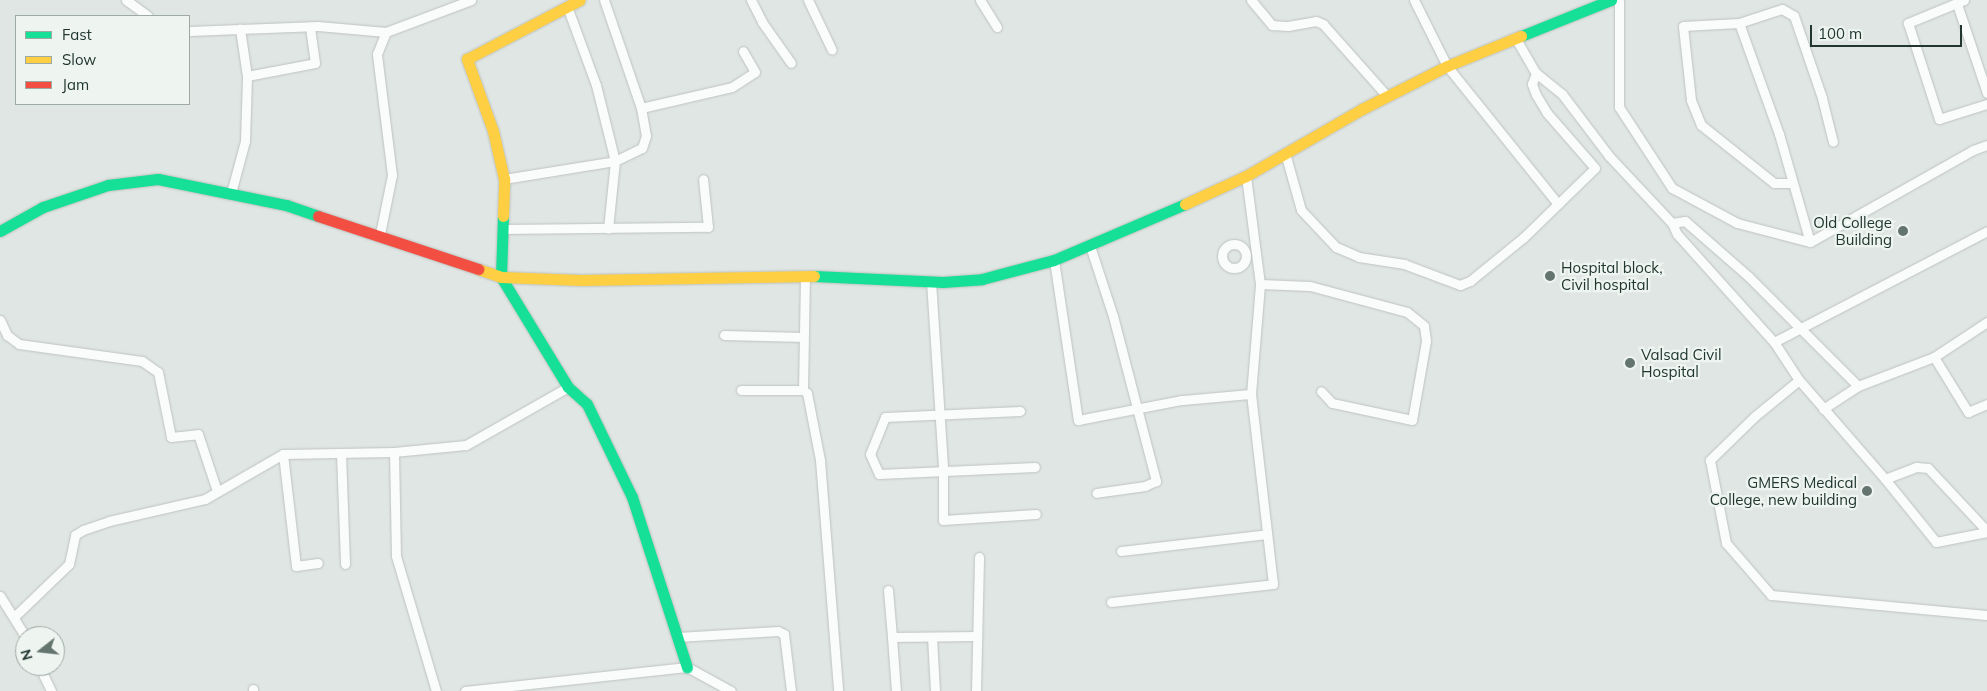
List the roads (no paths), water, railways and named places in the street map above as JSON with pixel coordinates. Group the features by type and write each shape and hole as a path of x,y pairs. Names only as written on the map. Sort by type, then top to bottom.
{"street":[{"path":"126,0 147,15"},
{"path":"190,31 310,26 386,32 471,0"},
{"path":"580,0 568,9 467,59 493,131 504,179 501,277 568,388 587,404 632,497 687,667"},
{"path":"504,179 615,161 637,154 644,144 641,108 604,0"},
{"path":"751,0 762,22 791,63"},
{"path":"808,0 832,50"},
{"path":"980,0 998,27"},
{"path":"1251,0 1272,24 1288,26 1316,21 1323,24 1387,96"},
{"path":"1414,0 1447,66 1558,204"},
{"path":"0,231 43,207 108,184 158,179 231,192 286,205 380,234 501,277 581,280 677,276 863,276 931,281 982,279 1054,260 1090,246 1246,176 1387,96 1447,66 1610,0"},
{"path":"1619,0 1619,107 1672,188 1737,223 1810,242 1973,150 1987,145"},
{"path":"1987,93 1961,2 1908,23 1938,118 1987,104"},
{"path":"568,9 596,85 615,161 608,229"},
{"path":"1792,183 1774,183 1701,125 1691,100 1683,26 1739,24 1782,9 1794,16 1822,98 1833,142"},
{"path":"1739,24 1779,134 1810,242"},
{"path":"247,76 316,63 310,26"},
{"path":"231,192 244,141 247,76 240,29"},
{"path":"380,234 392,175 377,54 386,32"},
{"path":"1516,38 1536,73 1562,94 1609,156 1672,223 1677,234 1774,342 1799,380 1885,479 1936,542 1987,531"},
{"path":"641,108 732,86 755,72 743,51"},
{"path":"1285,153 1301,210 1336,247 1359,257 1404,264 1460,285 1470,281 1523,238 1595,168 1547,113 1536,95 1532,84 1536,73"},
{"path":"1110,602 1273,584 1251,394 1260,284 1246,176"},
{"path":"503,230 708,227 703,179"},
{"path":"1672,223 1685,221 1799,327 1858,386"},
{"path":"1774,342 1799,327 1987,231"},
{"path":"1090,246 1139,409 1156,481 1145,486 1096,493"},
{"path":"1054,260 1078,420 1182,400 1251,394"},
{"path":"803,390 805,276"},
{"path":"931,281 944,472 942,520 1036,514"},
{"path":"1260,284 1310,286 1407,312 1424,326 1426,341 1412,420 1332,403 1321,391"},
{"path":"0,320 7,335 19,344 142,361 158,372 171,437 198,434 217,491"},
{"path":"1823,409 1858,386 1934,358 1987,322"},
{"path":"724,335 804,337"},
{"path":"1934,358 1968,412 1987,404"},
{"path":"1799,380 1754,417 1710,460 1726,543 1771,595 1987,615"},
{"path":"15,616 69,564 76,535 83,530 110,521 205,499 283,454 394,452 466,445 568,388"},
{"path":"741,390 803,390 807,393 820,460 838,691"},
{"path":"1020,411 885,417 870,454 879,474 1035,467"},
{"path":"394,452 396,556 436,691"},
{"path":"341,453 345,564"},
{"path":"283,454 296,566 318,563"},
{"path":"1885,479 1917,467 1928,468 1987,531"},
{"path":"1121,551 1267,534"},
{"path":"976,691 979,557"},
{"path":"888,590 896,691"},
{"path":"0,596 20,626"},
{"path":"677,637 778,631 784,634 791,691"},
{"path":"892,637 977,636"},
{"path":"932,637 935,691"},
{"path":"465,691 687,667 731,691"},
{"path":"44,676 51,691"}],"place":[{"name":"Old College Building","path":"1903,231"},
{"name":"Hospital block, Civil hospital","path":"1550,276"},
{"name":"Valsad Civil Hospital","path":"1630,363"},
{"name":"GMERS Medical College, new building","path":"1867,491"}]}
